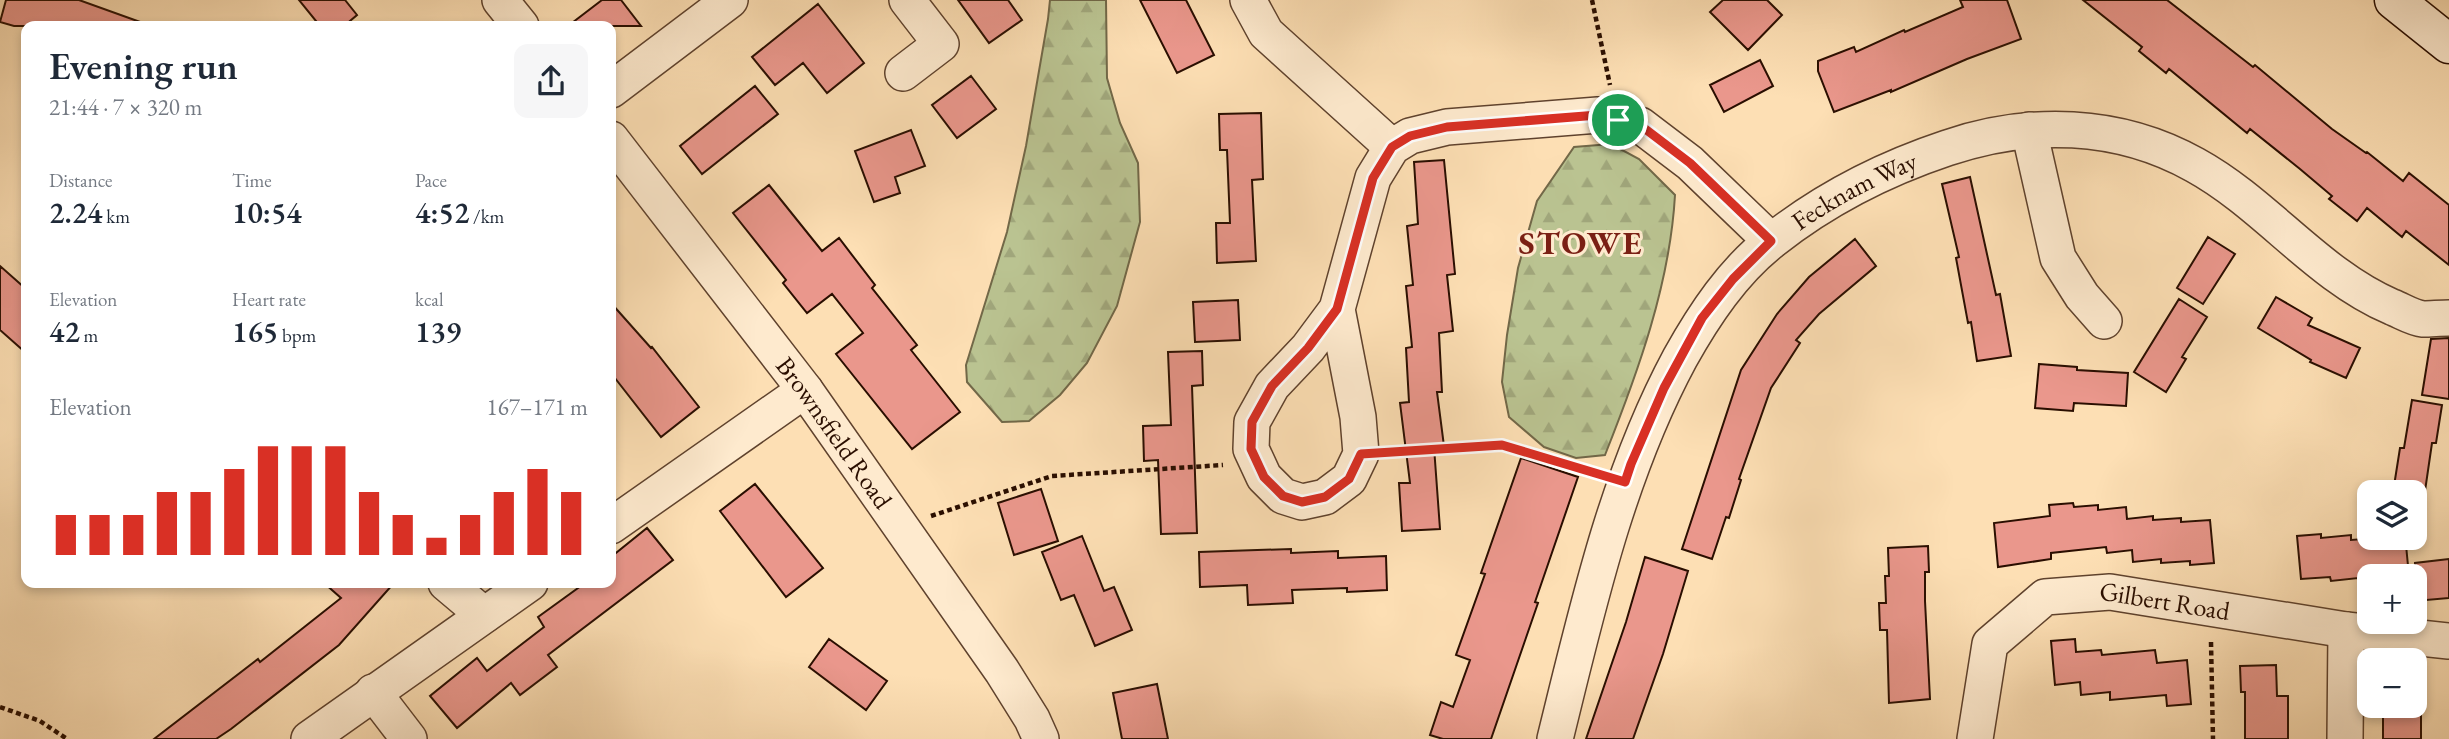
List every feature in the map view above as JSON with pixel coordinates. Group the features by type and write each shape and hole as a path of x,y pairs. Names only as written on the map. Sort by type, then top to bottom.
{"street":[{"path":"500,0 517,21"},
{"path":"616,86 730,0"},
{"path":"902,74 941,44 907,0"},
{"path":"1248,0 1266,33 1392,147"},
{"path":"2394,0 2449,44"},
{"path":"1337,309 1358,417 1361,454 1349,479 1325,497 1302,502 1283,496 1264,477 1251,449 1252,422 1272,386 1308,348 1337,309 1373,178 1392,147 1410,136 1447,127 1598,115 1640,125 1690,163 1771,241"},
{"name":"Fecknam Way","path":"1555,739 1592,593 1631,464 1664,388 1702,318 1733,279 1771,241 1834,199 1899,164 1960,144 2029,130 2081,129 2132,138 2195,165 2257,208 2315,258 2367,296 2420,319 2449,318"},
{"path":"2029,130 2058,258 2082,296 2104,321"},
{"name":"Brownsfield Road","path":"616,145 806,390 1002,671 1032,719 1041,739"},
{"path":"616,523 806,390"},
{"path":"452,588 484,615"},
{"path":"309,739 523,588"},
{"name":"Gilbert Road","path":"1975,739 1990,643 2045,597 2110,592 2346,630 2449,641"},
{"path":"2345,739 2346,630"},
{"path":"373,692 409,739"}],"path":[{"path":"1592,0 1618,120"},
{"path":"1361,454 1502,445 1625,482"},
{"path":"900,527 1052,476 1257,463"},
{"path":"2211,608 2213,739"},
{"path":"0,707 40,721 67,739"}],"green space":[{"path":"1050,0 1106,0 1107,78 1120,123 1138,163 1140,222 1117,306 1087,363 1060,395 1029,421 1002,422 967,382 966,365 1007,232 1026,146"},
{"path":"1611,144 1639,159 1675,195 1672,228 1667,262 1650,327 1605,455 1576,458 1544,447 1509,417 1502,382 1507,335 1518,268 1537,201 1574,147"}],"building":[{"path":"6,0 79,0 137,21 21,21 21,26 0,22"},
{"path":"299,0 345,0 357,15 350,21 316,21"},
{"path":"602,0 621,0 641,26 616,26 616,21 575,21"},
{"path":"958,0 1008,0 1022,20 989,43"},
{"path":"1140,0 1186,0 1214,55 1177,73"},
{"path":"1723,0 1767,0 1782,15 1748,50 1710,12"},
{"path":"1960,0 2007,0 2021,39 1834,112 1818,71 1818,61 1854,47 1856,52 1904,30 1905,32 1963,7"},
{"path":"2083,0 2167,0 2403,181 2409,173 2449,205 2449,265 2406,231 2402,237 2367,208 2357,221 2329,199 2332,196 2250,129 2247,133 2169,69 2166,73 2139,51 2142,47"},
{"path":"818,4 864,63 827,93 803,63 775,85 752,57"},
{"path":"1760,60 1773,86 1724,112 1710,85"},
{"path":"971,76 996,109 957,138 932,105"},
{"path":"755,86 778,114 702,174 680,146"},
{"path":"1261,113 1263,179 1252,180 1256,261 1217,263 1216,223 1230,223 1227,150 1220,150 1219,114"},
{"path":"911,130 925,166 895,177 900,193 874,202 855,151"},
{"path":"1444,160 1455,274 1447,275 1453,331 1439,333 1442,392 1437,392 1444,446 1434,447 1440,529 1402,531 1399,483 1410,483 1400,403 1409,402 1406,348 1412,347 1406,286 1413,285 1407,226 1418,224 1414,162"},
{"path":"1970,177 1996,295 2000,294 2011,356 1977,361 1956,258 1959,257 1942,184"},
{"path":"769,185 822,251 839,238 875,285 872,288 917,345 911,350 960,412 912,449 836,354 863,333 832,294 807,313 783,283 786,280 733,213"},
{"path":"2208,237 2235,254 2203,304 2177,288"},
{"path":"1855,239 1876,266 1819,314 1796,340 1800,343 1771,388 1739,479 1741,480 1729,518 1726,517 1712,559 1682,549 1741,370 1777,314 1809,277"},
{"path":"0,266 21,285 21,349 0,330"},
{"path":"2276,297 2312,318 2308,325 2360,348 2346,378 2310,362 2311,360 2258,328"},
{"path":"2179,299 2207,317 2182,357 2186,359 2166,392 2134,372"},
{"path":"1238,300 1240,340 1195,342 1193,302"},
{"path":"616,309 652,347 699,407 661,437 616,379"},
{"path":"2449,338 2449,399 2422,395 2431,339"},
{"path":"1202,351 1203,385 1192,386 1197,533 1161,534 1158,460 1144,461 1143,426 1171,425 1168,352"},
{"path":"2039,364 2077,367 2077,370 2128,373 2126,406 2074,403 2073,411 2035,408"},
{"path":"2412,400 2442,405 2436,443 2432,443 2427,480 2395,480 2400,448 2404,448"},
{"path":"1521,458 1578,477 1491,739 1443,739 1430,735 1441,702 1453,707 1470,660 1456,655 1485,574 1481,573"},
{"path":"755,484 823,568 786,597 720,511"},
{"path":"1041,489 1058,541 1014,555 998,503"},
{"path":"2073,503 2074,507 2098,505 2098,510 2126,507 2127,519 2153,516 2153,520 2181,518 2181,522 2210,520 2214,563 2161,563 2161,559 2133,562 2132,550 2107,553 2106,547 2051,553 2051,559 1998,567 1994,523 2050,516 2049,505"},
{"path":"647,528 673,560 548,655 557,667 520,695 511,683 457,728 430,696 477,658 487,671 544,627 538,617 578,588 616,588 616,553"},
{"path":"2321,534 2321,538 2351,535 2351,540 2357,540 2357,550 2406,550 2408,564 2357,564 2357,578 2331,581 2330,577 2301,579 2297,536"},
{"path":"1082,536 1104,591 1114,587 1132,630 1095,646 1074,595 1061,600 1042,552"},
{"path":"1928,546 1929,572 1925,572 1925,601 1930,699 1889,703 1887,630 1880,630 1879,603 1886,603 1888,548"},
{"path":"1291,549 1291,553 1338,551 1338,558 1386,556 1387,590 1292,590 1293,603 1248,605 1247,585 1200,587 1199,552"},
{"path":"1645,557 1688,571 1663,654 1633,739 1586,739 1626,622"},
{"path":"2449,559 2449,598 2427,600 2427,564 2415,563"},
{"path":"330,588 390,588 339,645 216,739 154,739 258,659 260,662 341,598"},
{"path":"829,639 887,681 866,710 809,667"},
{"path":"2075,639 2076,652 2101,650 2102,655 2155,650 2157,663 2187,660 2191,704 2167,706 2166,695 2110,700 2110,692 2081,695 2080,682 2055,685 2051,641"},
{"path":"2276,665 2277,696 2288,696 2288,739 2245,739 2245,692 2241,692 2240,666"},
{"path":"1157,684 1168,739 1122,739 1113,693"},
{"path":"2383,718 2421,718 2421,739 2383,739"}],"district":[{"name":"STOWE","path":"1581,242"}],"route":[{"path":"1598,115 1618,120 1640,125 1690,163 1771,241 1733,279 1702,318 1664,388 1625,482 1502,445 1361,454 1349,479 1325,497 1302,502 1283,496 1264,477 1251,449 1252,422 1272,386 1308,348 1337,309 1373,178 1392,147 1410,136 1447,127 1598,115"}]}
